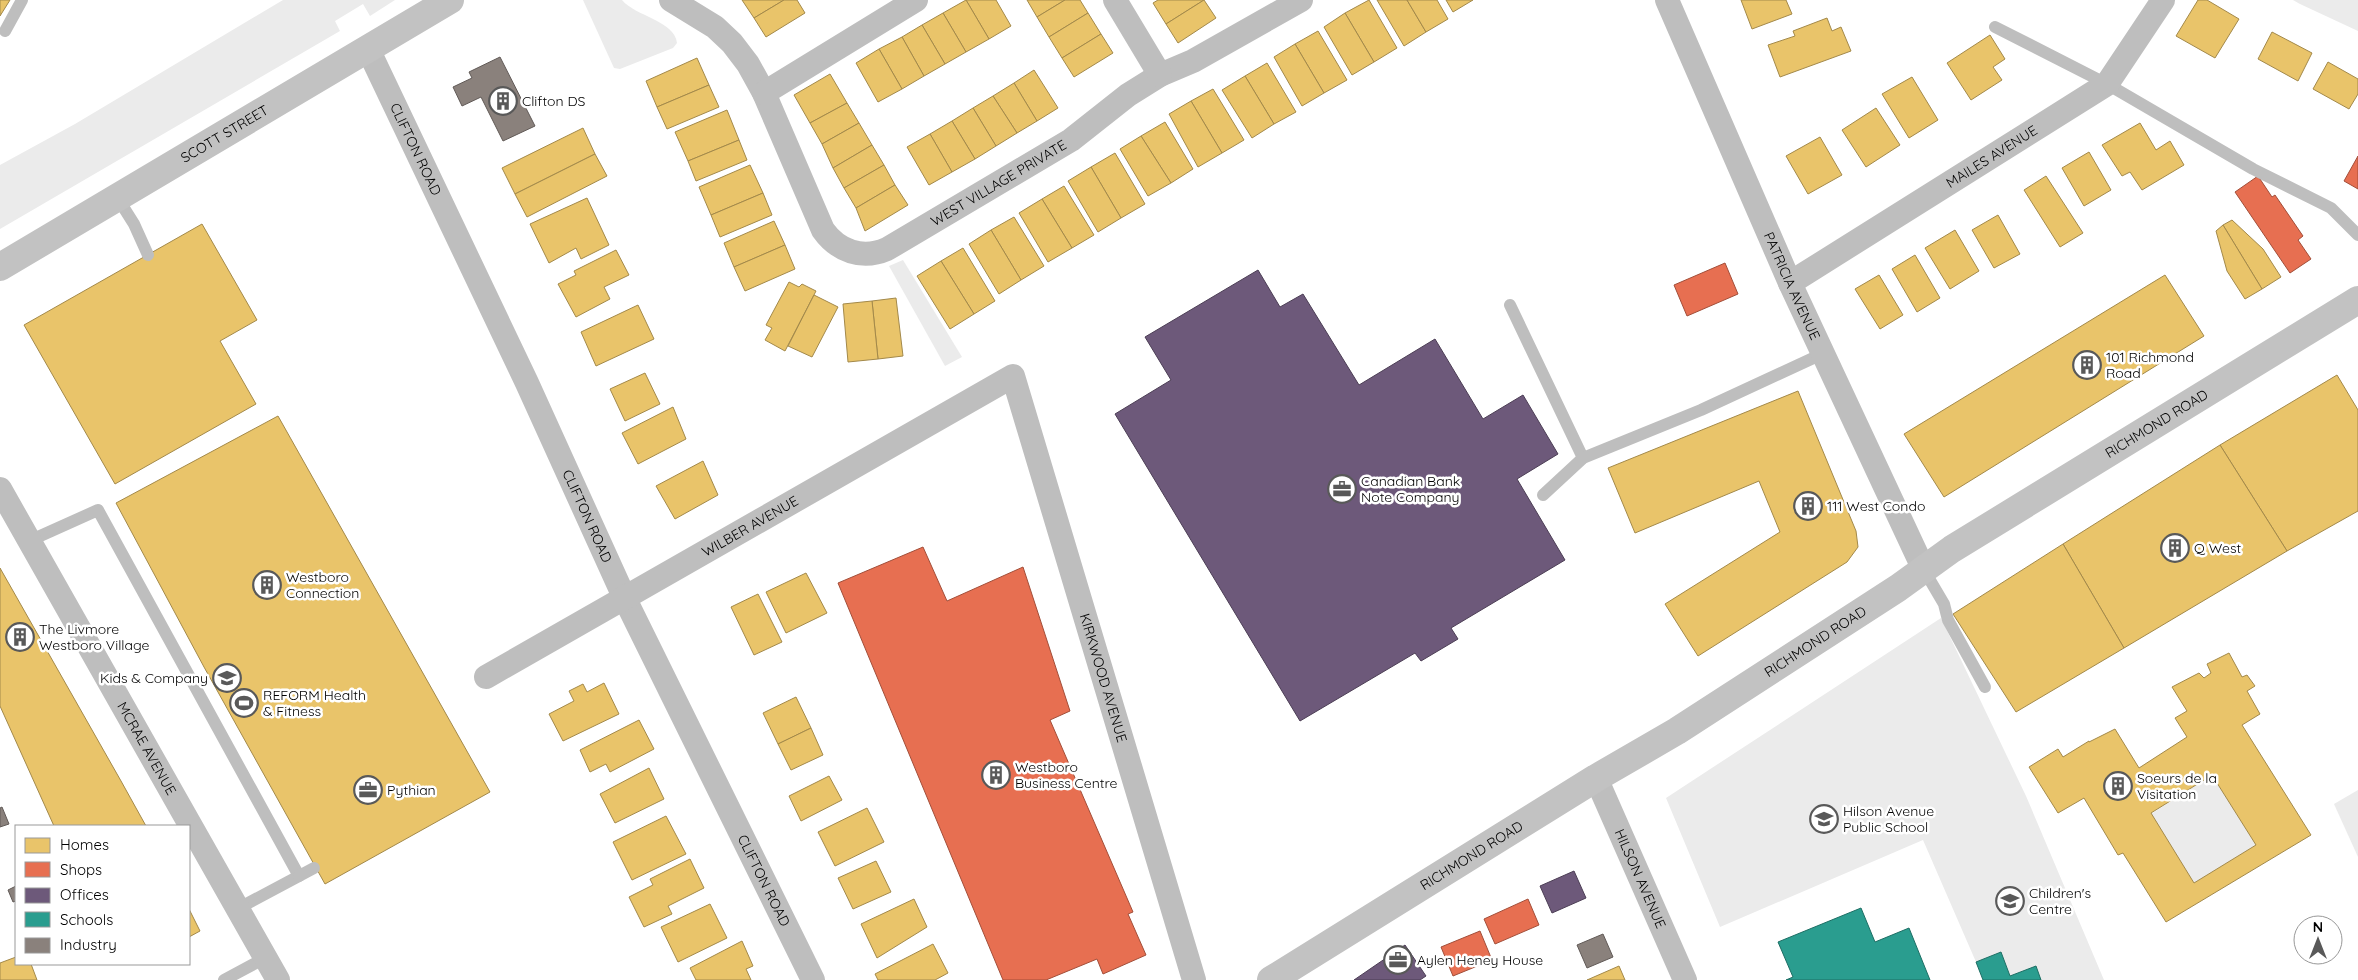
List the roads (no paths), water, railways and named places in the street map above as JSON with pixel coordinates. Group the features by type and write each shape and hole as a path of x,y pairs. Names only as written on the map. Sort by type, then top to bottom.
{"main road":[{"name":"SCOTT STREET","path":"0,267 450,0"},
{"name":"RICHMOND ROAD","path":"1271,980 1596,778 1684,726 1924,570 1952,549 2358,301"}],"street":[{"name":"WEST VILLAGE PRIVATE","path":"671,0 715,27 732,43 748,64 764,93 823,230 831,241 840,248 864,254 877,254 887,249 1071,140 1128,94 1160,75 1193,61 1300,0"},
{"path":"764,93 916,0"},
{"path":"1115,0 1160,75"},
{"name":"PATRICIA AVENUE","path":"1668,0 1790,283 1924,570"},
{"name":"MAILES AVENUE","path":"1790,283 2107,84 2163,0"},
{"name":"CLIFTON ROAD","path":"368,49 527,383 625,599 813,980"},
{"name":"WILBER AVENUE","path":"486,677 1013,376"},
{"name":"KIRKWOOD AVENUE","path":"1013,376 1194,980"},
{"name":"MCRAE AVENUE","path":"0,489 190,825"},
{"name":"HILSON AVENUE","path":"1596,778 1685,980"},
{"name":"MCRAE AVENUE","path":"190,826 278,980"}],"lane":[{"path":"5,31 22,0"},
{"path":"1995,26 2107,84 2254,169 2331,208 2358,235"},
{"path":"117,197 134,224 148,255"},
{"path":"1510,305 1583,458"},
{"path":"1543,495 1583,458 1701,410 1822,354"},
{"path":"29,541 98,510 299,876"},
{"path":"1924,570 1944,604 1948,620 1985,687"},
{"path":"237,909 314,868"},
{"path":"224,980 265,958"}],"place":[{"name":"Clifton DS","path":"503,101"},
{"name":"101 Richmond Road","path":"2087,365"},
{"name":"Canadian Bank Note Company","path":"1342,489"},
{"name":"111 West Condo","path":"1808,506"},
{"name":"Q West","path":"2175,548"},
{"name":"Westboro Connection","path":"267,585"},
{"name":"The Livmore Westboro Village","path":"20,637"},
{"name":"Kids & Company","path":"227,678"},
{"name":"REFORM Health & Fitness","path":"244,703"},
{"name":"Westboro Business Centre","path":"996,775"},
{"name":"Soeurs de la Visitation","path":"2118,786"},
{"name":"Pythian","path":"368,790"},
{"name":"Hilson Avenue Public School","path":"1824,819"},
{"name":"Children's Centre","path":"2010,901"},
{"name":"Aylen Heney House","path":"1398,960"}]}
